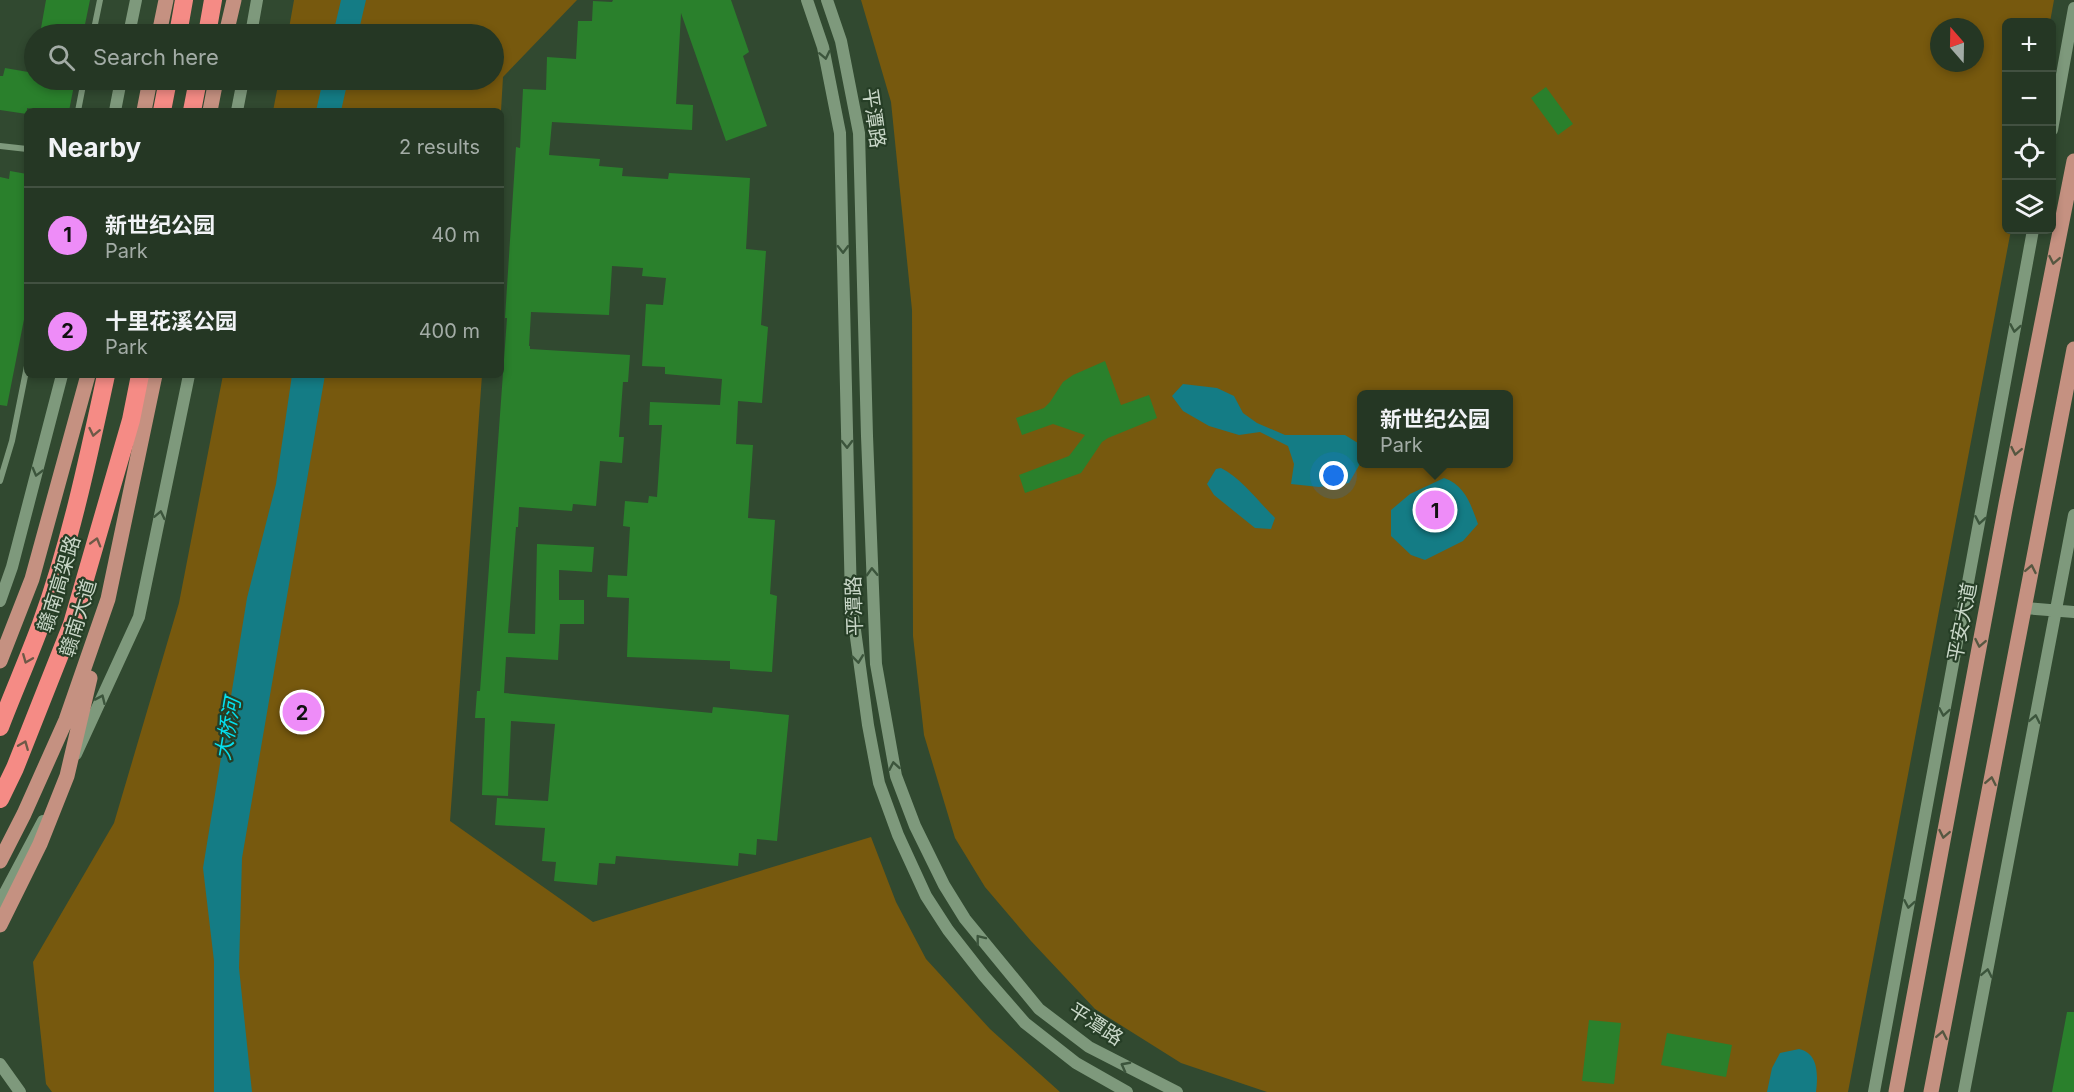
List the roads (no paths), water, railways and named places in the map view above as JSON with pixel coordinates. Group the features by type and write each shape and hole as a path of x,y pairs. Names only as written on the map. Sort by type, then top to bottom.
{"highway":[{"path":"180,24 184,0"},
{"path":"209,24 213,0"},
{"path":"163,108 166,90"},
{"path":"193,108 196,90"},
{"name":"赣南高架路","path":"0,727 41,623 69,532 105,378"},
{"name":"赣南高架路","path":"0,799 15,768 72,624 131,420 139,378"}],"main road":[{"path":"161,24 166,0"},
{"path":"228,24 234,0"},
{"path":"145,108 148,90"},
{"path":"211,108 214,90"},
{"name":"平安大道","path":"1896,1092 2006,504 2074,161"},
{"path":"1931,1092 2074,349"},
{"path":"0,661 32,579 87,378"},
{"name":"赣南大道","path":"0,861 24,814 66,720 108,599 154,378"},
{"path":"0,651 32,579"},
{"path":"0,925 40,844 67,776 108,599"}],"street":[{"path":"95,24 100,0"},
{"path":"131,24 136,0"},
{"path":"253,24 257,0"},
{"name":"平潭路","path":"807,0 824,47 840,133 851,601 868,725 879,783 898,835 926,896 948,930 984,976 1025,1023 1076,1063 1127,1092"},
{"name":"平潭路","path":"827,0 841,41 859,133 876,664 896,776 915,826 944,885 965,919 1039,1009 1089,1047 1177,1092"},
{"path":"2053,126 2074,8"},
{"path":"79,108 82,90"},
{"path":"116,108 119,90"},
{"path":"238,108 241,90"},
{"path":"0,146 24,149"},
{"name":"平安大道","path":"1874,1092 2032,234"},
{"path":"0,481 12,441 25,378"},
{"path":"0,601 12,567 61,378"},
{"path":"0,902 67,776 139,617 188,378"},
{"path":"1964,1092 2074,515"},
{"path":"2024,608 2074,612"},
{"path":"0,1064 20,1092"}],"water":[{"path":"341,0 366,0 360,24 335,24"},
{"path":"321,90 346,90 342,108 317,108"},
{"name":"大桥河","path":"292,378 324,378 242,858 239,968 252,1092 214,1092 214,961 203,868 247,598 276,484"},
{"path":"1183,384 1217,388 1234,396 1243,413 1257,423 1285,435 1345,435 1357,442 1358,468 1349,483 1319,487 1291,484 1294,464 1288,446 1260,432 1239,435 1209,426 1183,411 1172,396"},
{"path":"1221,468 1243,484 1275,518 1271,529 1255,528 1214,495 1207,484 1216,469"},
{"path":"1444,478 1457,485 1462,491 1470,503 1478,524 1463,541 1425,560 1411,555 1391,536 1391,510 1410,494"},
{"path":"1799,1049 1806,1051 1814,1060 1817,1072 1816,1092 1767,1092 1772,1068 1780,1053"}],"place":[{"name":"新世纪公园","path":"1435,510"},
{"name":"十里花溪公园","path":"302,712"}]}
